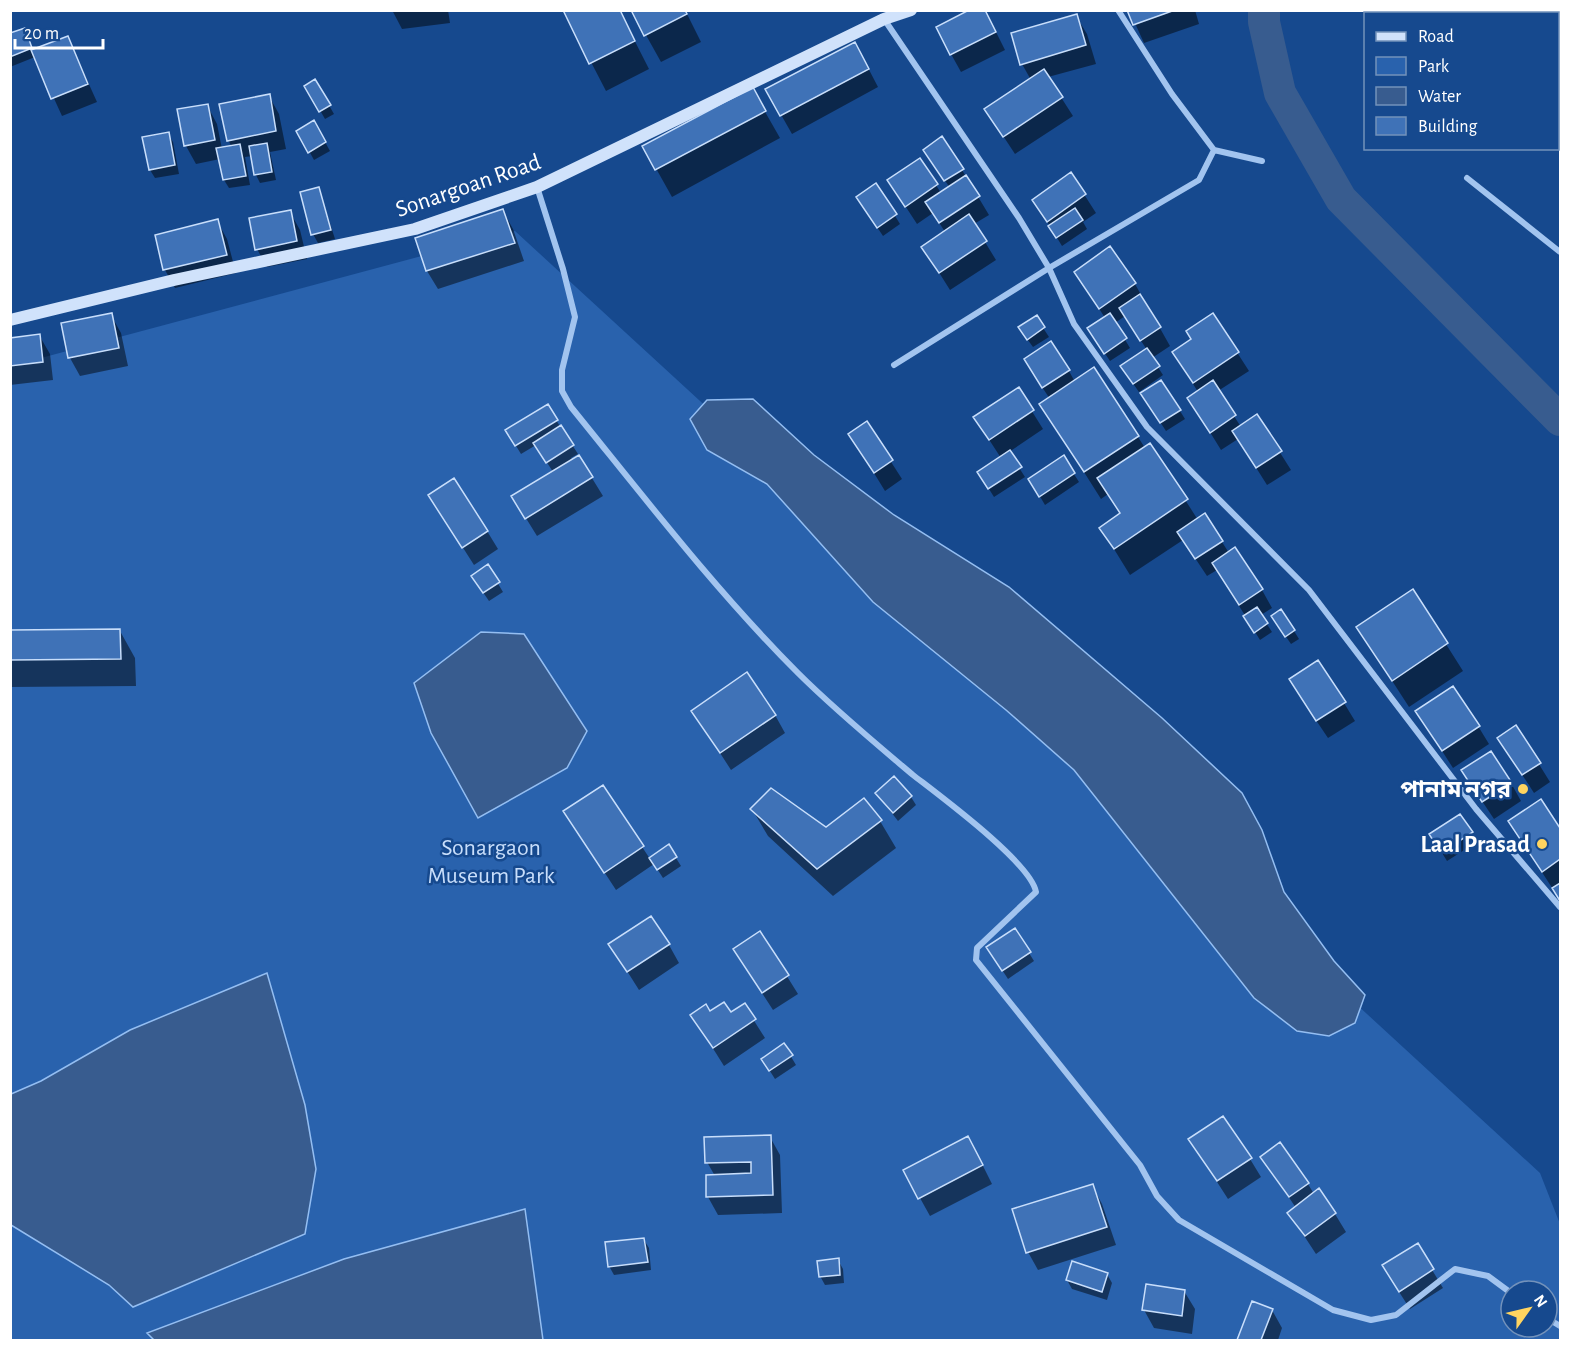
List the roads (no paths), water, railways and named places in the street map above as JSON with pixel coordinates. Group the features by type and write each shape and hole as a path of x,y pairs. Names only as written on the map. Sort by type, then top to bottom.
{"main road":[{"name":"Sonargoan Road","path":"10,320 174,280 415,228 537,187 884,19 912,10"}],"street":[{"path":"1118,10 1172,94 1214,150 1262,160"},
{"path":"884,19 1019,218 1049,268 1074,324 1147,428 1310,590 1476,809 1560,907"},
{"path":"894,365 1049,268 1199,180 1214,150"},
{"path":"1467,178 1560,252"},
{"path":"537,187 564,269 575,317 562,370 562,391 571,407 699,562 798,673 865,735 997,844 1034,881 1036,892 977,948 976,960 1140,1165 1157,1196 1179,1220 1333,1310 1371,1320 1396,1315 1455,1269 1488,1276 1499,1284"}],"water":[{"path":"753,399 814,455 894,515 1009,587 1162,718 1242,793 1262,830 1284,892 1334,961 1365,995 1355,1023 1329,1036 1297,1031 1254,998 1074,770 1006,710 873,602 767,484 707,450 690,419 707,400"},
{"path":"481,632 524,634 587,731 567,768 478,818 431,733 414,683"},
{"path":"267,973 305,1105 316,1169 305,1234 133,1307 109,1285 11,1225 11,1094 41,1081 130,1030"},
{"path":"525,1209 543,1340 154,1340 147,1333 344,1259"}],"waterway":[{"path":"1264,10 1264,22 1280,93 1341,199 1560,420"}],"place":[{"name":"পানাম নগর","path":"1523,789"},
{"name":"Laal Prasad","path":"1542,844"}],"park label":[{"name":"Sonargaon Museum Park","path":"491,861"}]}
